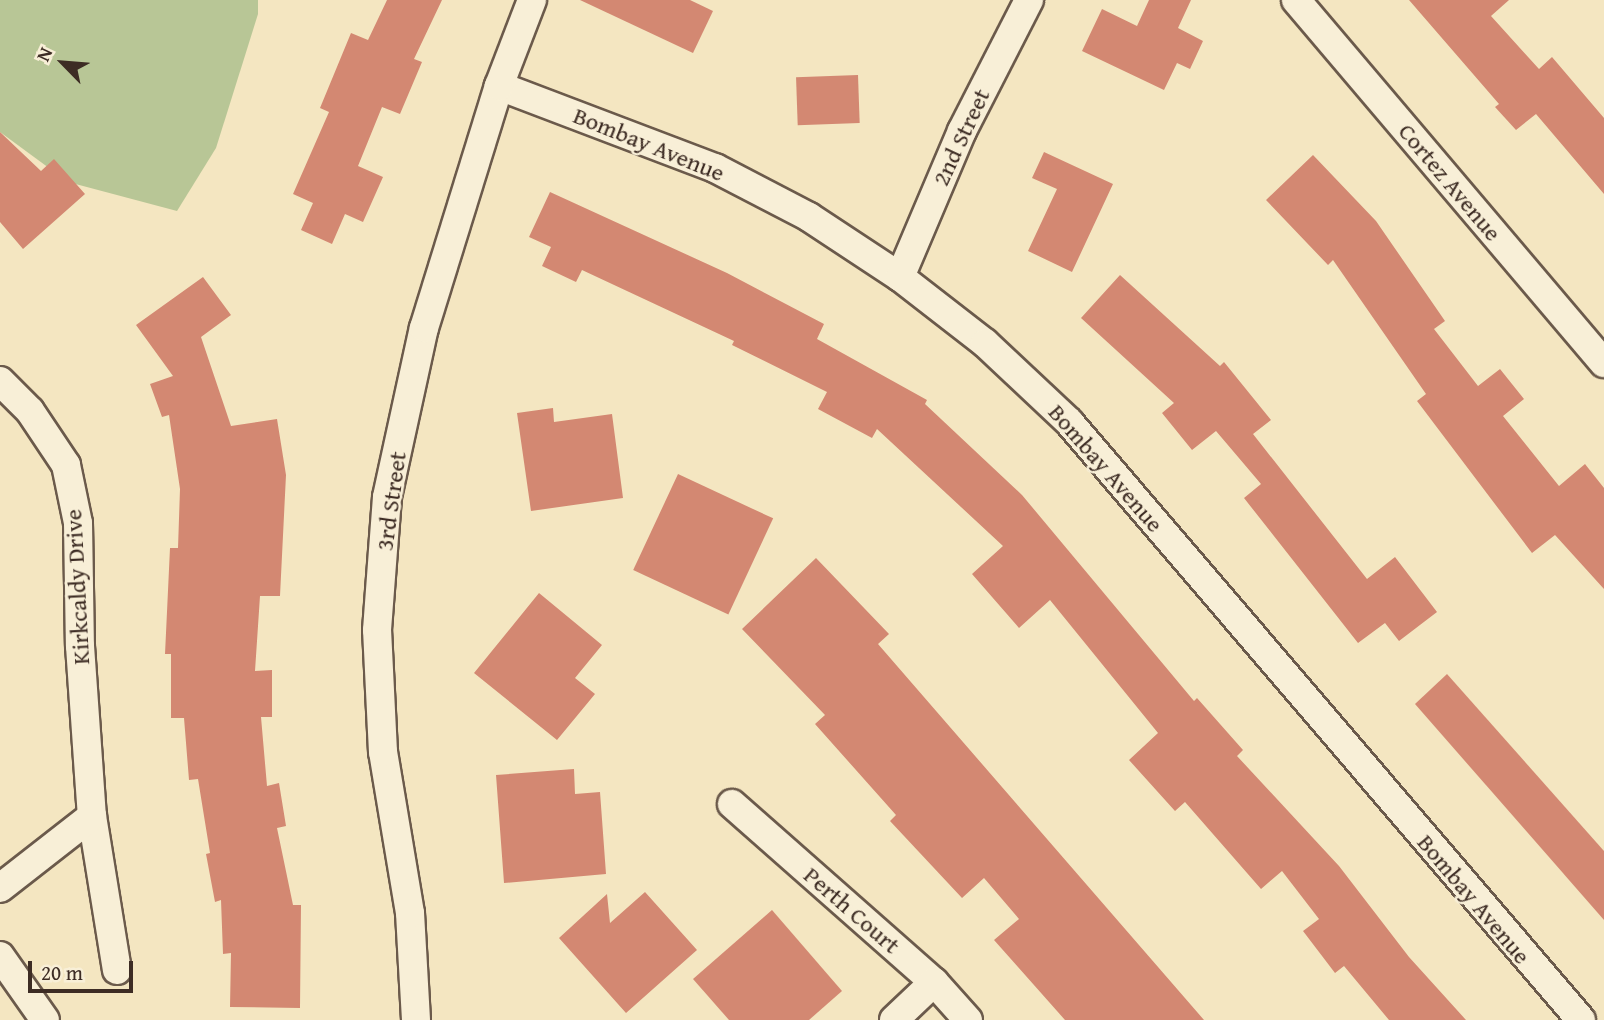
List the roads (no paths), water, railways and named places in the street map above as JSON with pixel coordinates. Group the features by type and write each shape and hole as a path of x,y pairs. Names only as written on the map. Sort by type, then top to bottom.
{"street":[{"name":"3rd Street","path":"416,1020 410,913 383,752 377,630 387,497 424,328 499,86 532,0"},
{"name":"2nd Street","path":"900,277 962,131 1029,0"},
{"name":"Cortez Avenue","path":"1296,0 1604,363"},
{"name":"Bombay Avenue","path":"499,86 715,167 809,217 900,277 985,343 1069,422 1581,1020"},
{"name":"Kirkcaldy Drive","path":"0,381 30,411 66,465 78,523 80,646 92,816 117,970"},
{"name":"Perth Court","path":"732,804 934,982 968,1020"},
{"path":"0,888 92,816"},
{"path":"0,956 45,1020"},
{"path":"894,1020 934,982"}]}
